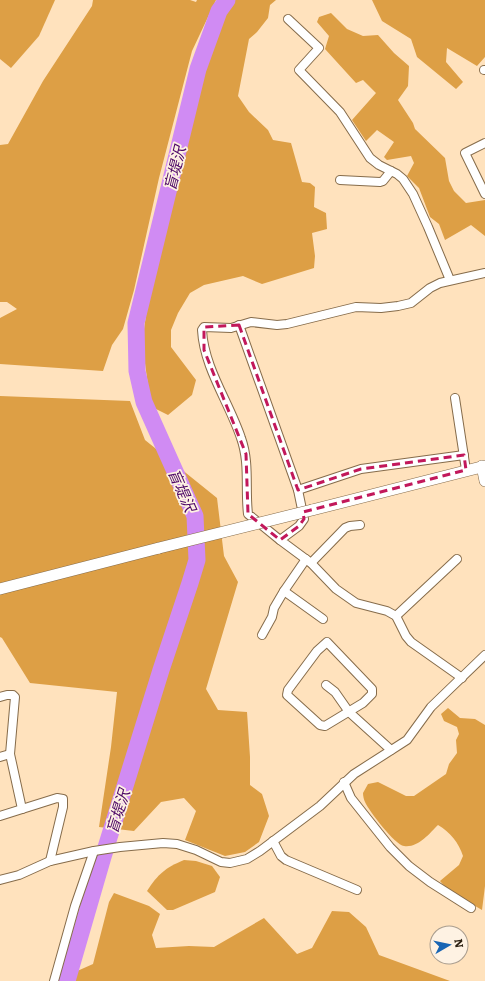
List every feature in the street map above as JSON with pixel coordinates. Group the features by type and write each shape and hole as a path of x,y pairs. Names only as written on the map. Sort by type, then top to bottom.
{"street":[{"path":"288,19 319,48 299,70 340,112 370,158 403,179 413,194 450,280"},
{"path":"485,143 465,153 485,194"},
{"path":"340,180 380,182 383,181 391,171"},
{"path":"462,678 411,642 406,636 396,616 387,611 356,603 336,589 308,561 248,514 246,454 234,418 204,350 202,330 204,327 231,328 251,322 276,325 287,324 356,307 381,308 398,306 411,303 430,288 450,280 485,273"},
{"path":"239,326 298,490 304,519 299,526 280,540"},
{"path":"455,398 466,470"},
{"path":"298,490 361,468 464,456"},
{"path":"0,589 484,466 485,481"},
{"path":"262,635 272,617 274,608 284,591 308,561 345,528 360,525"},
{"path":"396,616 457,559"},
{"path":"284,591 322,619"},
{"path":"327,642 372,689 372,694 349,712 325,726 320,725 287,695 288,690 317,650 327,642"},
{"path":"0,880 19,875 50,861 94,851 163,843 177,844 196,850 221,862 230,863 247,859 320,806 354,774 407,740 431,707 485,655"},
{"path":"326,684 335,692 349,712 391,750"},
{"path":"0,697 7,694 14,695 15,697 10,754 22,809"},
{"path":"0,757 10,754"},
{"path":"344,782 351,798 390,847 409,866 430,882 471,908"},
{"path":"0,816 57,798 63,799 63,807 50,861"},
{"path":"273,841 281,856 286,860 357,890"},
{"path":"54,981 75,906 94,851"}],"highlighted area":[{"path":"239,325 298,490 361,469 464,455 466,470 303,512 304,519 299,526 280,540 248,514 246,454 204,350 204,327"}],"shaded area":[{"path":"0,0 55,0 39,36 11,68 0,59"},
{"path":"93,0 190,0 196,2 197,0 216,0 192,51 159,178 134,290 123,329 112,345 103,371 0,364 0,318 17,309 7,302 0,302 0,145 8,144 43,81 92,6"},
{"path":"233,0 276,0 270,5 268,18 257,32 249,39 238,96 249,112 268,130 273,140 291,143 302,182 310,183 315,187 314,207 326,213 327,229 312,233 315,256 314,268 262,284 243,276 204,285 190,293 178,313 171,330 171,347 196,380 192,395 168,415 154,408 150,400 144,356 144,329 150,288 170,199 178,187 188,132 201,75 225,11"},
{"path":"372,0 485,0 485,57 477,66 447,48 446,62 463,82 456,89 417,57 411,39 382,21"},
{"path":"331,13 347,29 363,36 378,35 394,53 409,66 408,86 398,100 413,123 415,129 445,158 449,181 454,191 466,203 485,200 485,236 471,225 445,240 439,224 430,217 419,188 407,176 414,163 411,156 387,160 384,157 394,142 377,130 366,141 352,120 376,93 363,80 356,83 325,49 329,36 317,22 319,17"},
{"path":"0,396 130,401 145,440 217,498 224,556 238,582 206,689 218,710 247,712 250,785 262,794 269,816 259,842 245,852 225,856 185,840 196,811 184,798 161,802 134,831 99,827 111,747 117,692 30,683 0,637"},
{"path":"448,708 460,718 475,719 485,725 485,886 482,910 448,890 440,881 459,865 463,856 450,834 438,825 419,843 404,846 395,840 377,820 367,806 363,797 363,793 368,784 378,782 406,796 414,796 446,774 449,764 457,753 456,740 459,734 457,727 444,721 441,714"},
{"path":"184,860 196,861 212,866 220,877 215,892 173,910 167,910 147,891 162,872"},
{"path":"114,893 149,906 160,914 152,935 156,948 189,946 214,947 264,918 297,954 312,948 332,911 349,912 366,927 379,955 450,981 73,981 75,972 93,964 109,902"}],"waterway":[{"name":"盲堤沢","path":"67,981 103,857 197,560 195,516 144,402 137,371 136,323 198,69 219,11 227,0"}]}
